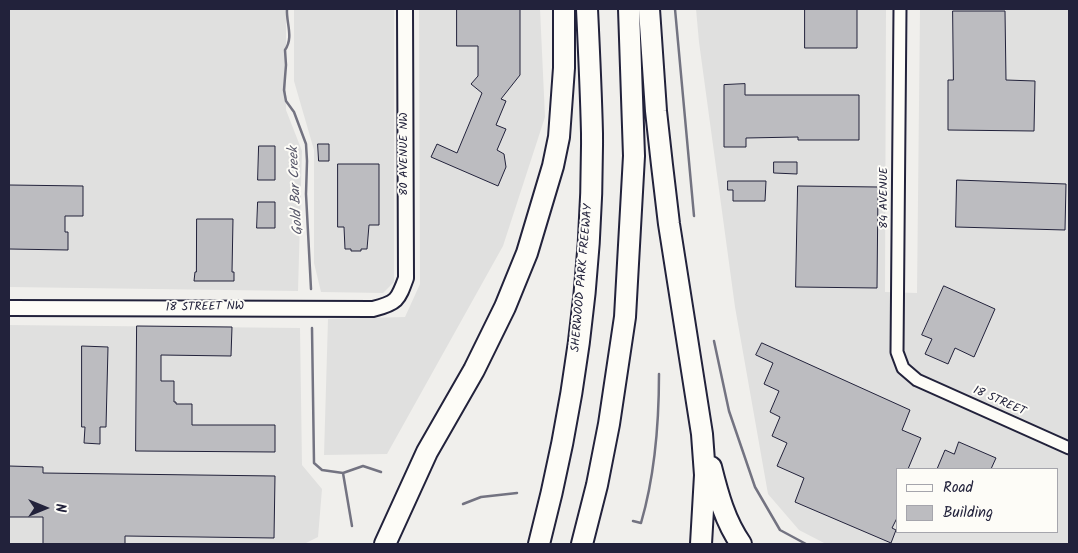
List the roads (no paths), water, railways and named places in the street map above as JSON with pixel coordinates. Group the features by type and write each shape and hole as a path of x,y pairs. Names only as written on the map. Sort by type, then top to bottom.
{"highway":[{"path":"385,544 427,452 474,370 501,315 527,253 553,166 558,137 564,68 564,9"},
{"name":"SHERWOOD PARK FREEWAY","path":"539,544 559,458 572,388 587,266 592,134 587,9"},
{"path":"582,544 610,424 625,317 634,156 629,9"},
{"path":"649,9 656,111 669,224 702,434 705,475 701,544"},
{"path":"702,434 724,512 732,532 741,544"},
{"path":"393,544 402,510"}],"street":[{"name":"80 AVENUE NW","path":"398,298 406,278 405,9"},
{"name":"84 AVENUE","path":"900,9 897,352 903,368 917,380"},
{"name":"18 STREET NW","path":"9,308 373,309 386,306 398,298"},
{"name":"18 STREET","path":"917,380 1069,448"}],"waterway":[{"name":"Gold Bar Creek","path":"287,9 289,40 285,50 284,90 286,101 294,112 306,144 306,194 311,289"},
{"path":"675,9 694,216"},
{"name":"Gold Bar Creek","path":"312,328 314,463 322,470 343,473 352,526"},
{"path":"714,341 729,411 755,487 780,530 806,544"},
{"path":"633,521 641,523 650,486 657,430 659,374"},
{"path":"343,473 363,466 381,472"},
{"path":"463,504 481,497 517,493"}]}
